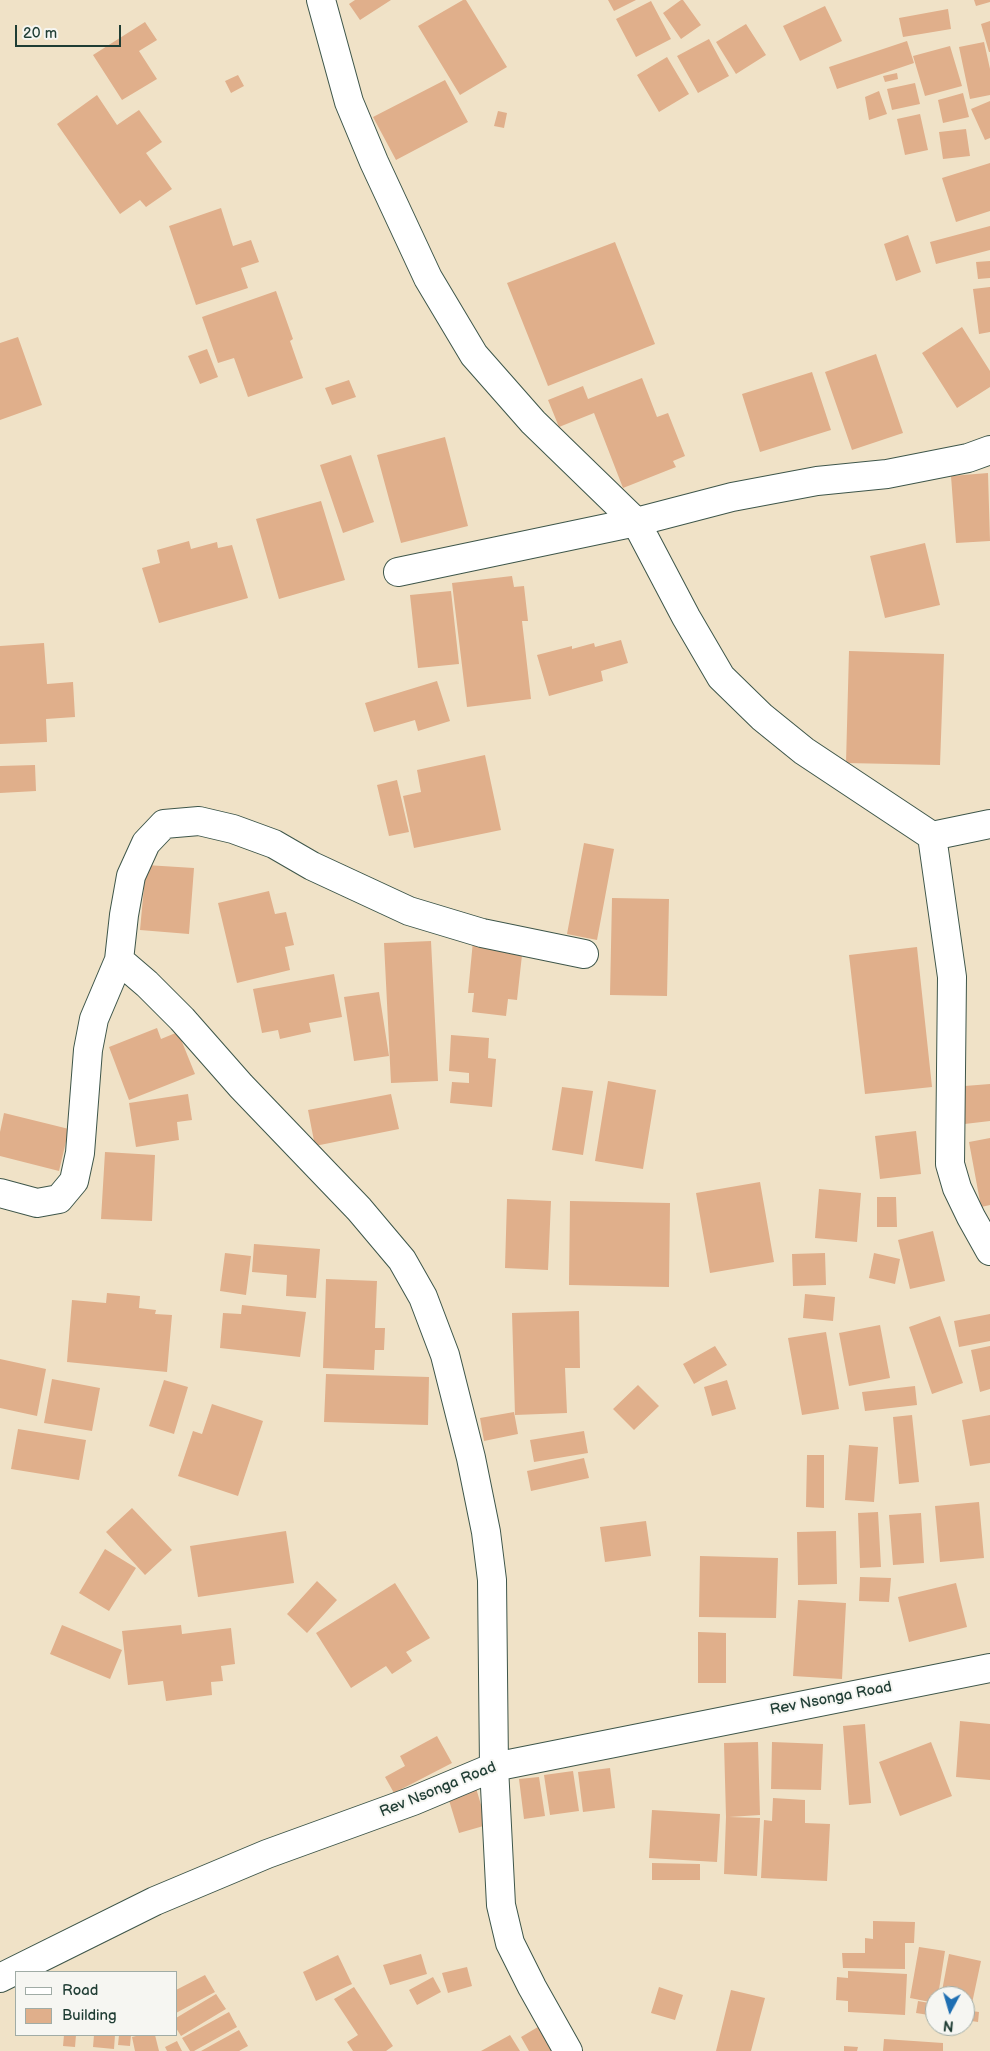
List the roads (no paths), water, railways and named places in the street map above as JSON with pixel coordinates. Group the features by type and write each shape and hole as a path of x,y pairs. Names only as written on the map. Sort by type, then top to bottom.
{"street":[{"path":"321,0 349,102 374,162 428,278 474,355 533,422 636,522 686,617 721,677 762,717 804,751 932,836 990,824"},
{"path":"398,572 636,522 732,497 817,481 887,474 968,458 990,450"},
{"path":"0,1193 37,1204 59,1199 74,1181 80,1153 88,1050 94,1019 119,960 131,876 146,843 164,824 199,822 233,829 274,844 312,866 409,911 482,933 584,954"},
{"path":"932,836 952,977 950,1164 971,1218 990,1251"},
{"path":"119,960 147,984 182,1019 241,1086 359,1209 402,1260 422,1297 444,1355 471,1458 486,1532 492,1580 494,1767 501,1906 510,1943 568,2051"},
{"name":"Rev Nsonga Road","path":"0,1978 155,1900 267,1854 413,1801 494,1767 990,1668"}]}
